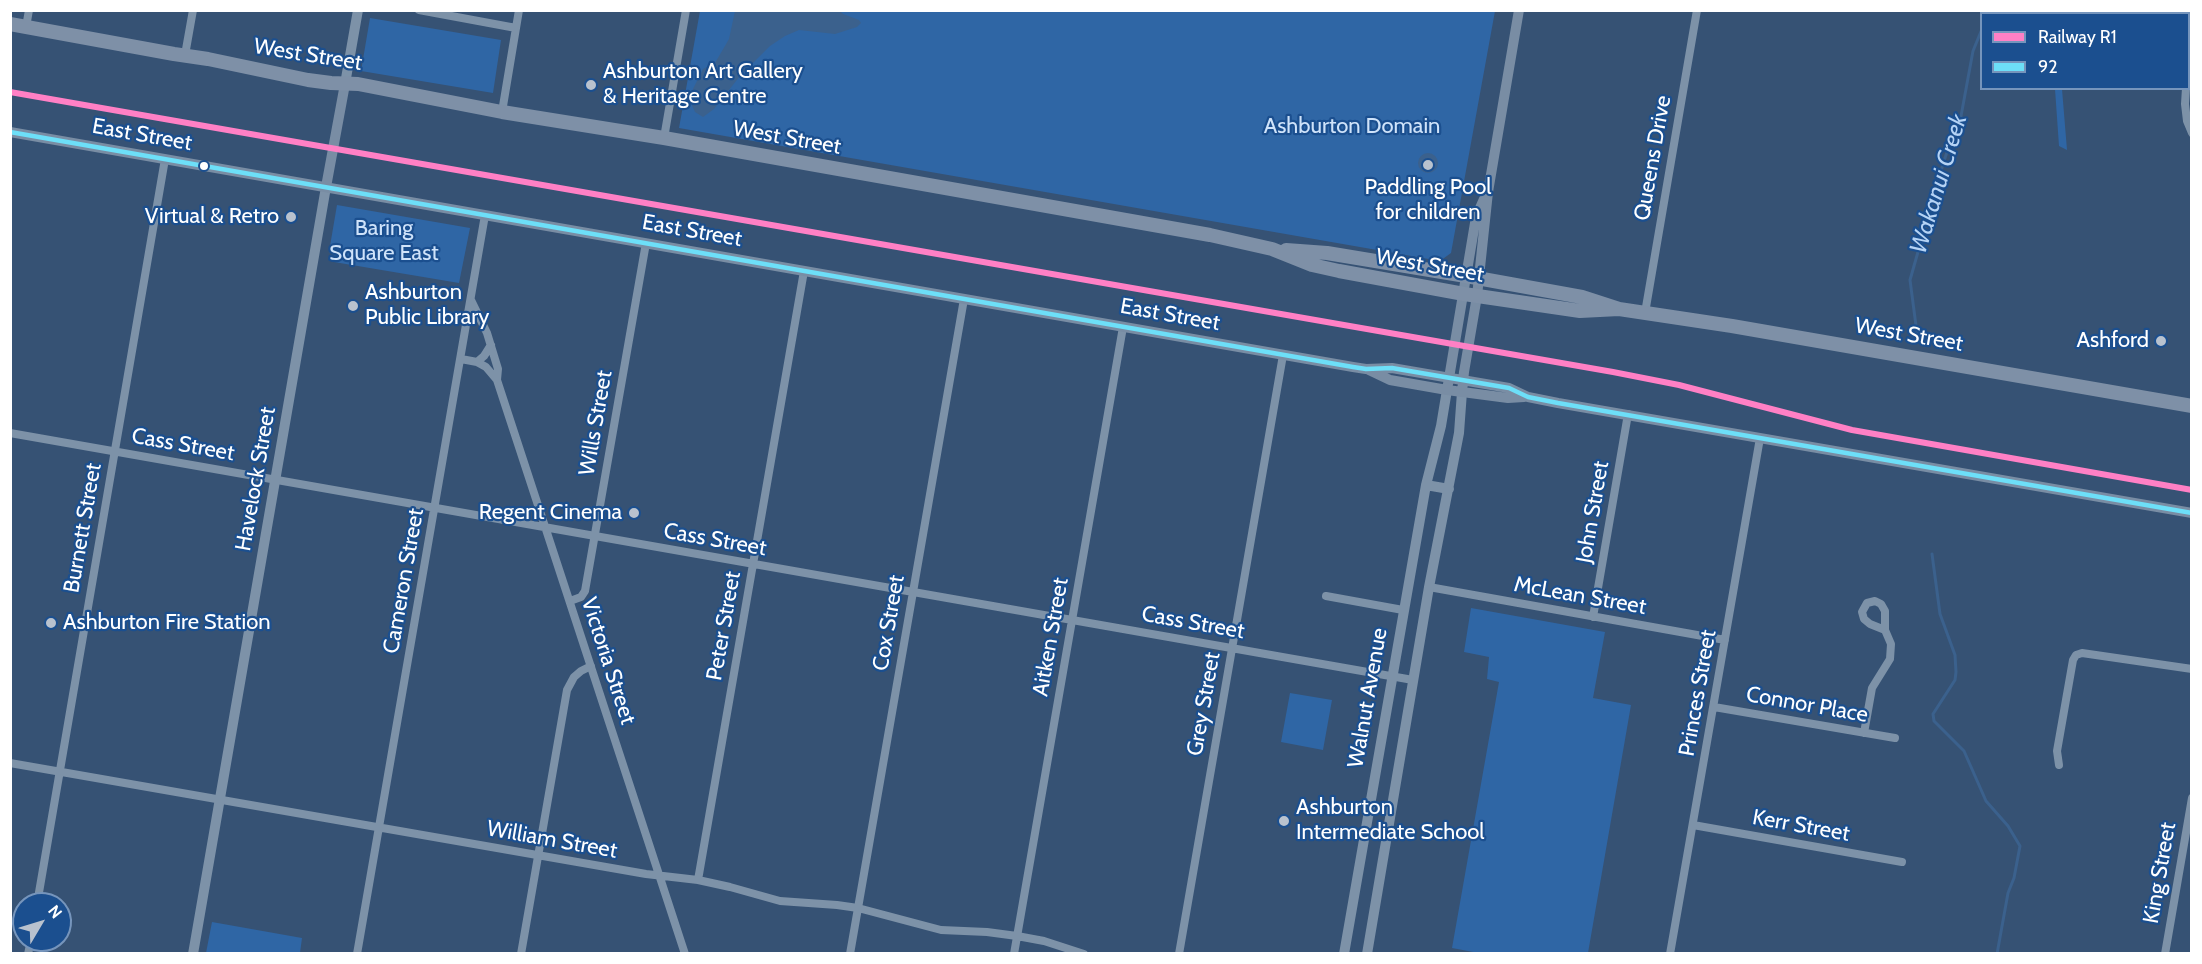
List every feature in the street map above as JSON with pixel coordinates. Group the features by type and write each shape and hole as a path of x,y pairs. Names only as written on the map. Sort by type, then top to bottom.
{"highway":[{"name":"West Street","path":"10,24 61,35 294,75 308,80 358,84 502,112 664,138 1272,249 1327,253 1582,297 1619,309 1744,328 2192,406"},
{"name":"West Street","path":"1272,249 1312,265 1471,295 1580,311 1619,309"}],"main road":[{"name":"Walnut Avenue","path":"1462,392 1472,278 1520,10"},
{"name":"Havelock Street","path":"326,187 345,84"},
{"name":"East Street","path":"10,132 1283,355 1366,369 1392,368 1509,388 1528,397"},
{"name":"Walnut Avenue","path":"1447,390 1471,295"},
{"name":"East Street","path":"1366,369 1390,380 1447,390 1508,398 1528,397 2192,513"}],"street":[{"path":"26,27 29,10"},
{"path":"185,55 193,10"},
{"name":"Havelock Street","path":"345,84 358,10"},
{"path":"419,10 516,28"},
{"path":"502,112 519,10"},
{"path":"664,138 686,10"},
{"name":"Queens Drive","path":"1645,313 1697,10"},
{"path":"2186,90 2187,121 2192,133"},
{"name":"Burnett Street","path":"39,892 165,159"},
{"name":"Havelock Street","path":"193,954 326,187"},
{"name":"Cameron Street","path":"357,954 485,215"},
{"name":"Wills Street","path":"570,601 581,597 585,591 646,243"},
{"name":"Peter Street","path":"698,880 804,271"},
{"name":"Cox Street","path":"850,954 964,299"},
{"name":"Victoria Street","path":"471,300 491,345 498,369 497,380"},
{"name":"Aitken Street","path":"1014,954 1123,327"},
{"path":"460,359 477,362 491,345"},
{"name":"Grey Street","path":"1179,954 1283,355"},
{"name":"Victoria Street","path":"477,362 486,367 497,380 685,954"},
{"name":"Walnut Avenue","path":"1344,954 1403,610 1426,485 1441,426 1447,390"},
{"name":"Walnut Avenue","path":"1367,954 1429,587 1459,433 1462,392"},
{"name":"John Street","path":"1593,617 1628,414"},
{"name":"Cass Street","path":"10,433 1413,680"},
{"name":"Princes Street","path":"1670,954 1760,438"},
{"path":"1426,485 1449,489"},
{"name":"McLean Street","path":"1429,587 1725,640"},
{"path":"1326,596 1403,610"},
{"path":"1864,733 1872,688 1890,659 1891,644 1885,630"},
{"path":"2059,765 2057,751 2073,660 2076,656 2082,653 2192,669"},
{"path":"521,954 567,690 574,677 591,666"},
{"name":"Connor Place","path":"1714,707 1895,738"},
{"name":"William Street","path":"10,763 538,856 698,880 780,901 837,904 941,930 1017,936 1044,941 1084,954"},
{"name":"King Street","path":"2165,954 2192,798"},
{"name":"Kerr Street","path":"1693,825 1902,862"}],"green space":[{"name":"Ashburton Domain","path":"700,11 1495,11 1451,253 1440,261 679,128"},
{"path":"370,18 501,40 493,93 361,71"},
{"path":"2055,90 2062,90 2067,150 2059,146"},
{"name":"Baring Square East","path":"337,205 470,228 459,283 334,262 335,256 329,252"},
{"path":"1471,608 1605,632 1593,698 1631,705 1588,953 1484,954 1452,948 1499,682 1487,679 1489,657 1464,652"},
{"path":"1290,693 1332,700 1323,750 1281,742"},
{"path":"212,922 302,938 300,953 206,953"}],"shaded area":[{"path":"735,11 840,11 861,23 857,27 835,34 799,30 785,36 770,46 740,76 714,109 703,117 695,112 691,103 693,89 703,69 715,63 729,39"},
{"name":"Paddling Pool for children","path":"1428,153 1435,156 1438,163 1435,170 1428,173 1421,170 1418,163 1421,156"}],"waterway":[{"name":"Wakanui Creek","path":"1918,341 1910,280 1943,164 1959,127 1973,51 1980,34"},
{"name":"Wakanui Creek","path":"1932,554 1940,614 1955,655 1956,672 1955,680 1933,714 1934,721 1964,751 1986,801 2008,826 2020,846 2014,878 2008,893 1997,954"}],"rail line":[{"name":"R1","path":"10,92 1613,372 1679,385 1852,430 2192,490"}],"transit line":[{"name":"92","path":"10,132 1353,367 1392,368 1509,388 1528,397 1558,403 2192,513"}],"place":[{"name":"Ashburton Art Gallery & Heritage Centre","path":"591,85"},
{"name":"Paddling Pool for children","path":"1428,165"},
{"name":"Virtual & Retro","path":"291,217"},
{"name":"Ashburton Public Library","path":"353,306"},
{"name":"Ashford","path":"2161,341"},
{"name":"Regent Cinema","path":"634,513"},
{"name":"Ashburton Fire Station","path":"51,623"},
{"name":"Ashburton Intermediate School","path":"1284,821"}]}
